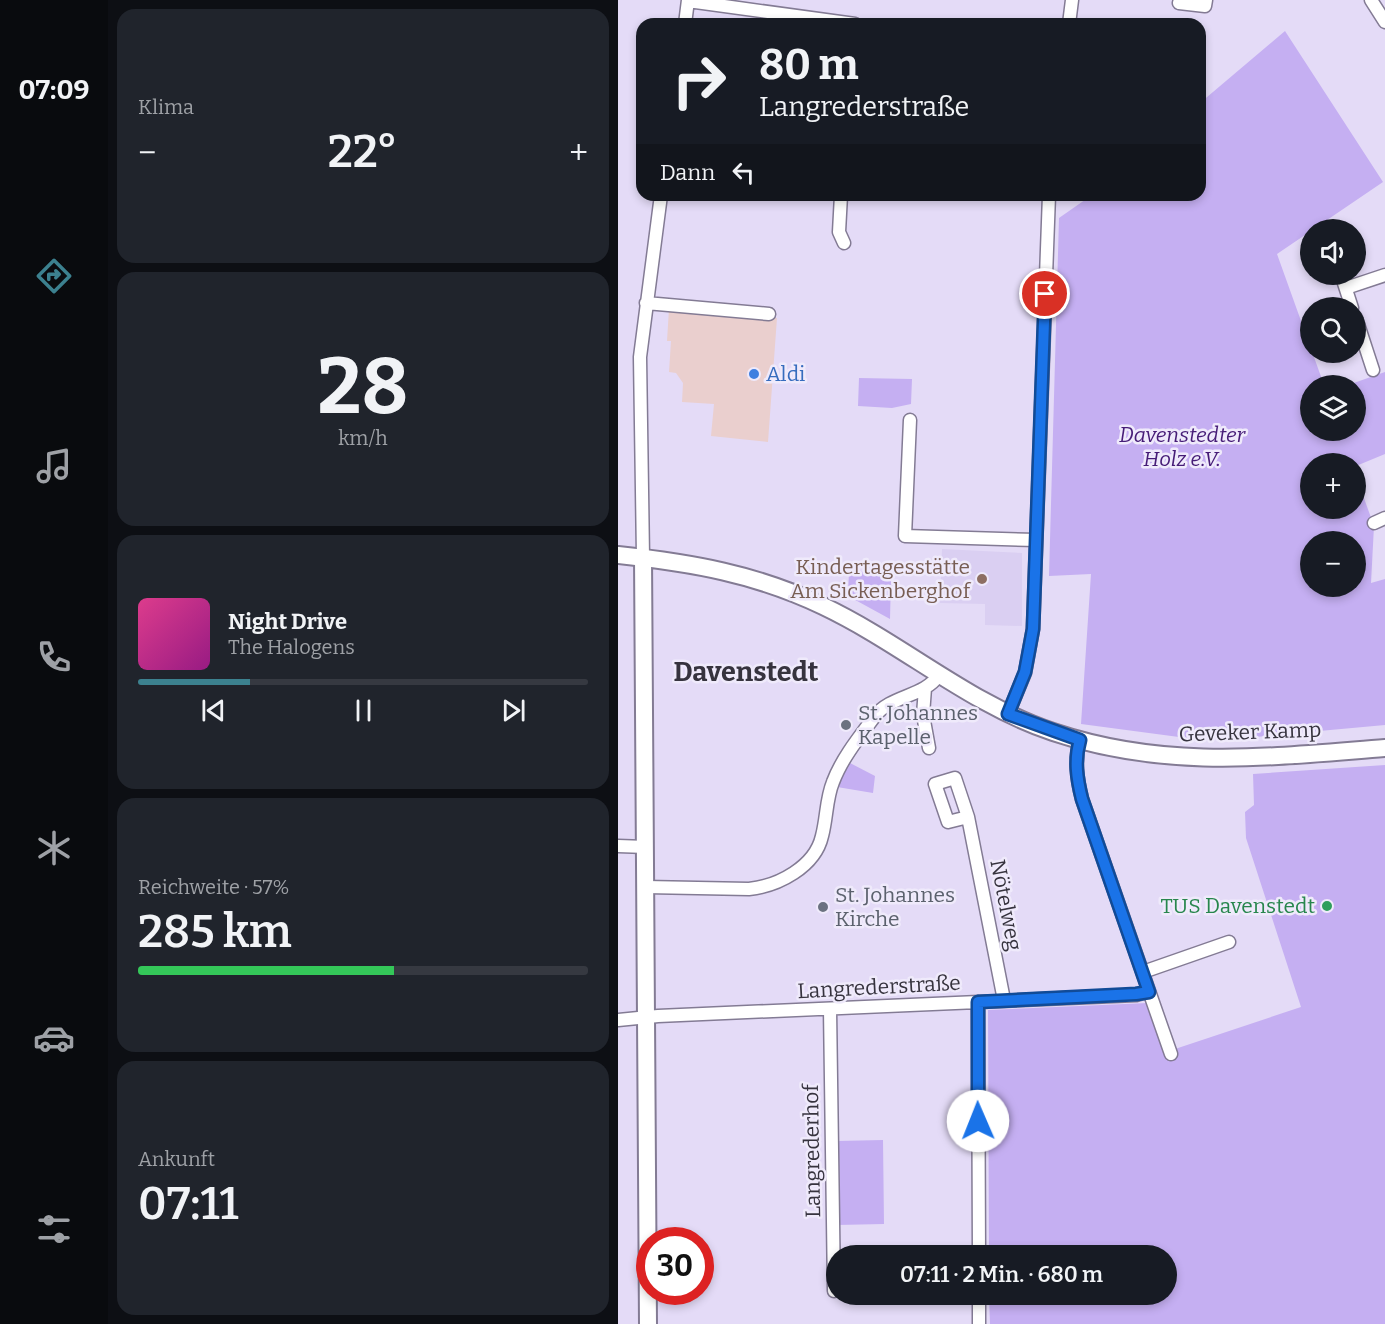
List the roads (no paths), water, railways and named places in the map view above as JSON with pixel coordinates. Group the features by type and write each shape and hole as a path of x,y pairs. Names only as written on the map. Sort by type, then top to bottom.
{"street":[{"path":"686,18 688,0 813,18"},
{"path":"1070,18 1072,0"},
{"path":"1180,0 1179,3 1205,6 1206,0"},
{"path":"1371,0 1385,22"},
{"path":"648,1324 646,847 649,558 640,357 660,201"},
{"path":"841,201 838,232 844,243"},
{"path":"1008,714 1030,653 1048,201"},
{"path":"1346,288 1385,275"},
{"path":"1345,285 1349,297"},
{"path":"646,303 769,314"},
{"path":"1366,349 1373,370"},
{"path":"910,420 905,536 1036,540"},
{"name":"Geveker Kamp","path":"618,555 734,572 799,595 847,619 1008,714 1080,740 1154,755 1214,760 1385,748"},
{"path":"646,887 763,888 798,869 809,860 822,838 828,796 838,770 875,716 883,706 933,684 939,675"},
{"path":"925,688 923,715 929,748"},
{"path":"1080,740 1076,752 1077,777 1082,799 1172,1053"},
{"name":"Nötelweg","path":"968,817 983,881 1004,1000"},
{"path":"618,846 646,847"},
{"path":"1143,972 1229,942"},
{"name":"Langrederstraße","path":"618,1020 1149,992"},
{"path":"978,1002 979,1245"},
{"name":"Langrederhof","path":"830,1009 833,1245"},
{"path":"979,1305 979,1324"}],"place":[{"name":"Aldi","path":"754,374"},
{"name":"Kindertagesstätte Am Sickenberghof","path":"982,579"},
{"name":"St. Johannes Kapelle","path":"846,725"},
{"name":"TUS Davenstedt","path":"1327,906"},
{"name":"St. Johannes Kirche","path":"823,907"}],"district":[{"name":"Davenstedt","path":"746,672"}],"park label":[{"name":"Davenstedter Holz e.V.","path":"1182,447"}]}
